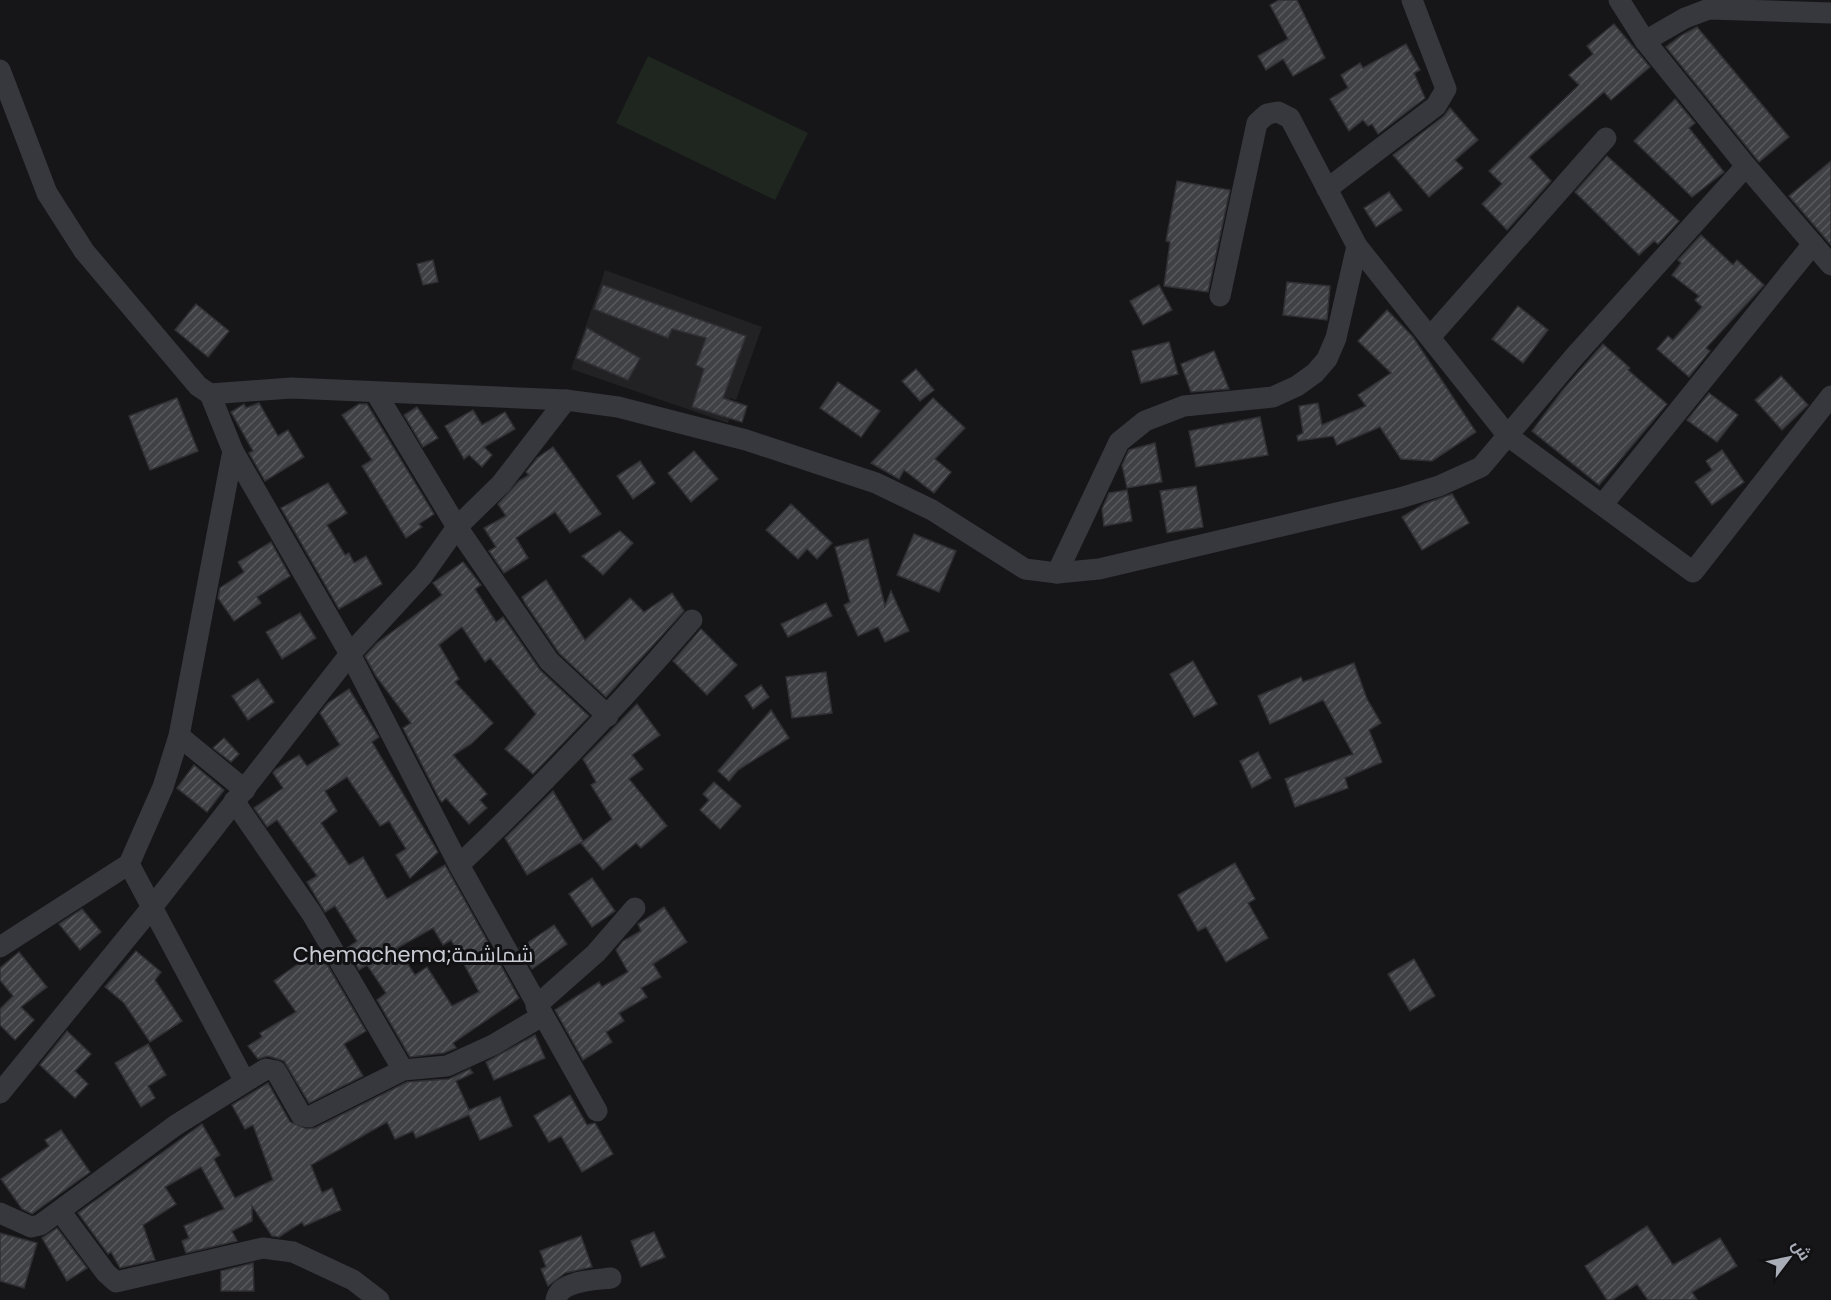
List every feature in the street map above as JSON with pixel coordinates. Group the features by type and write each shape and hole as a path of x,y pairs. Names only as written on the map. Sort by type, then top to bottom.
{"street":[{"path":"1326,189 1436,106 1446,89 1412,0"},
{"path":"1619,0 1645,41 1746,166 1831,265"},
{"path":"1645,41 1685,18 1709,9 1831,13"},
{"path":"0,70 47,193 84,251 198,386 210,394 233,451 350,654 459,865 597,1111"},
{"path":"1220,296 1257,123 1267,114 1278,112 1290,118 1299,131 1326,189 1358,246 1508,436 1693,572 1831,396"},
{"path":"1431,336 1606,138"},
{"path":"210,394 291,388 566,400 618,407 746,440 876,483 932,510 1025,569 1057,573 1099,569 1439,486 1481,467 1574,357 1746,166"},
{"path":"1603,504 1813,244"},
{"path":"1057,573 1119,442 1145,421 1184,406 1273,397 1297,386 1315,373 1327,358 1336,338 1358,246"},
{"path":"376,393 457,527 549,661 608,716"},
{"path":"0,1094 153,906 350,654 423,575 457,527 501,484 566,400"},
{"path":"0,947 129,864 163,787 179,736 233,451"},
{"path":"459,865 532,796 608,716 692,620"},
{"path":"179,736 240,795 403,1070"},
{"path":"129,864 137,883 153,906 244,1080"},
{"path":"0,1214 31,1227 40,1225 176,1125 244,1080 266,1069 276,1071 301,1115 305,1118 403,1070 447,1066 493,1045 539,1011 596,953 635,908"},
{"path":"60,1211 106,1273 116,1282 262,1248 293,1252 353,1280 379,1300"},
{"path":"556,1300 561,1291 576,1283 611,1278"}],"shaded area":[{"path":"648,56 808,133 775,200 616,123"},
{"path":"605,270 762,327 736,400 730,398 723,417 729,419 728,423 571,369"}],"building":[{"path":"1279,0 1297,0 1325,58 1293,76 1283,59 1266,70 1258,56 1288,39 1270,5"},
{"path":"1614,24 1650,67 1611,100 1604,92 1529,157 1551,181 1507,230 1482,204 1502,184 1489,171 1579,85 1569,75 1593,54 1587,46"},
{"path":"1697,27 1789,137 1759,162 1666,47"},
{"path":"1406,44 1420,70 1414,73 1425,98 1378,134 1372,124 1368,126 1363,120 1349,131 1330,99 1348,88 1341,75 1360,63 1363,68"},
{"path":"1675,99 1695,123 1689,128 1724,172 1692,197 1634,141"},
{"path":"1450,108 1478,140 1455,160 1463,168 1429,197 1393,155 1444,116"},
{"path":"1607,156 1679,221 1658,244 1654,241 1639,255 1575,192"},
{"path":"1831,161 1831,245 1789,196"},
{"path":"1177,181 1230,190 1208,292 1164,286 1170,242 1166,241"},
{"path":"1389,192 1402,210 1376,227 1364,208"},
{"path":"1701,235 1733,265 1737,260 1764,285 1706,348 1710,351 1689,377 1657,349 1668,336 1673,340 1702,307 1695,300 1699,296 1672,275 1681,263 1678,260"},
{"path":"433,260 438,282 423,285 417,264"},
{"path":"1287,282 1330,286 1327,320 1283,315"},
{"path":"603,285 746,336 723,398 747,406 742,422 692,407 704,369 696,365 706,338 672,329 668,338 594,309"},
{"path":"1159,285 1172,310 1143,325 1130,301"},
{"path":"196,304 229,331 208,357 175,330"},
{"path":"1518,306 1548,330 1523,363 1492,339"},
{"path":"1387,310 1413,337 1476,432 1432,461 1401,459 1380,427 1337,445 1333,436 1298,441 1297,436 1303,433 1299,406 1318,403 1322,425 1366,406 1358,395 1391,373 1358,341"},
{"path":"587,328 640,358 628,380 576,358"},
{"path":"1169,342 1178,374 1141,383 1132,351"},
{"path":"1603,344 1630,368 1628,370 1667,404 1599,485 1532,431 1562,391"},
{"path":"1214,351 1229,389 1191,392 1181,364"},
{"path":"916,369 934,390 920,401 902,381"},
{"path":"1781,376 1808,405 1782,430 1755,400"},
{"path":"838,382 880,411 861,437 820,408"},
{"path":"1709,393 1738,415 1717,442 1687,420"},
{"path":"177,398 198,451 150,470 129,416"},
{"path":"933,398 965,428 935,459 951,472 934,493 904,470 899,479 871,463"},
{"path":"259,403 278,436 288,430 304,457 265,481 249,453 253,451 231,412 244,404 246,408"},
{"path":"359,404 367,404 434,514 419,524 422,527 406,538 362,466 372,460 342,415"},
{"path":"417,407 438,438 423,447 404,415"},
{"path":"473,410 482,425 505,412 515,429 484,447 492,455 482,467 469,455 464,459 445,426"},
{"path":"1260,417 1268,455 1196,467 1189,431"},
{"path":"1155,443 1162,482 1127,488 1122,465 1129,450"},
{"path":"553,447 601,514 570,533 555,512 516,538 528,558 504,573 489,551 496,547 484,528 506,516 498,504 519,481 529,475 526,472 537,458"},
{"path":"1722,450 1744,482 1712,505 1695,482 1712,470 1706,461"},
{"path":"694,451 718,479 691,502 668,473"},
{"path":"640,461 655,483 633,499 617,476"},
{"path":"328,483 347,513 327,525 345,555 349,553 354,563 366,556 382,584 339,609 281,508"},
{"path":"1196,486 1203,527 1167,533 1160,491"},
{"path":"1127,490 1132,521 1104,526 1102,509 1109,493"},
{"path":"1452,494 1469,523 1422,550 1402,517 1424,504"},
{"path":"791,504 832,543 817,559 807,549 798,559 766,530"},
{"path":"620,531 633,543 603,575 582,556"},
{"path":"914,534 956,551 939,592 897,575"},
{"path":"868,539 885,606 891,591 909,631 885,642 878,627 858,636 844,605 850,602 835,547"},
{"path":"271,542 290,576 257,597 261,603 234,621 218,598 220,588 244,572 238,562"},
{"path":"463,562 481,585 475,589 496,622 503,617 540,670 589,716 533,774 505,749 536,714 490,658 485,662 462,627 439,645 459,679 455,682 493,723 471,744 453,755 487,794 480,800 487,808 469,824 446,798 442,802 440,800 403,728 411,723 376,676 365,656 377,643 442,595 433,583"},
{"path":"546,580 585,640 630,598 644,612 672,593 684,611 606,697 559,653 525,603 522,597"},
{"path":"826,603 832,616 788,637 781,624"},
{"path":"300,613 316,638 282,659 266,632"},
{"path":"701,629 737,665 707,695 673,661"},
{"path":"1193,661 1217,704 1194,717 1170,674"},
{"path":"1354,663 1367,699 1381,723 1369,730 1382,762 1345,778 1348,788 1295,807 1285,779 1353,754 1323,700 1270,724 1258,696 1301,677 1303,682"},
{"path":"826,672 832,713 792,718 786,677"},
{"path":"258,679 274,702 248,720 232,696"},
{"path":"761,685 769,697 753,709 745,696"},
{"path":"349,689 379,737 372,742 438,852 410,878 396,855 406,849 389,821 380,826 347,777 325,791 337,811 321,823 349,865 363,857 387,899 445,865 519,998 453,1043 456,1048 444,1053 410,1057 377,1000 386,993 367,965 359,970 347,948 357,941 335,906 325,912 307,882 317,876 277,820 267,827 254,808 283,788 273,773 275,770 299,755 307,766 340,745 320,713 328,703","holes":["433,928 443,945 451,940 479,992 452,1006 427,967 415,975 397,948"]},
{"path":"637,704 660,735 632,755 643,769 629,779 667,826 641,848 636,843 603,870 581,843 612,819 591,785 596,782 583,759"},
{"path":"771,710 789,738 738,770 729,781 718,771"},
{"path":"224,738 239,754 231,762 213,748"},
{"path":"1258,752 1271,778 1252,788 1240,761"},
{"path":"194,765 224,790 207,812 177,788"},
{"path":"714,782 741,806 720,829 700,810 709,800 703,794"},
{"path":"553,791 583,841 527,875 505,838"},
{"path":"1235,863 1255,899 1248,903 1268,938 1226,962 1206,927 1198,931 1178,895"},
{"path":"592,878 615,911 592,927 569,894"},
{"path":"664,907 687,942 653,964 661,977 641,988 647,997 619,1013 624,1021 606,1032 612,1042 583,1060 555,1010 599,982 602,987 628,972 616,950 623,941 641,931 638,924"},
{"path":"82,909 101,932 80,950 59,924"},
{"path":"554,925 567,944 532,969 520,948"},
{"path":"136,951 161,972 155,980 182,1021 150,1042 124,1003 105,987"},
{"path":"19,952 47,987 21,1007 34,1020 15,1040 0,1025 0,1009 13,996 0,980 0,968"},
{"path":"315,952 323,963 325,961 366,1031 344,1044 363,1076 309,1103 284,1061 268,1056 258,1059 248,1046 262,1037 260,1033 296,1012 274,981"},
{"path":"1414,959 1435,996 1410,1011 1388,974"},
{"path":"67,1031 91,1054 75,1071 88,1084 75,1098 40,1065"},
{"path":"535,1035 545,1058 494,1080 486,1062"},
{"path":"148,1044 166,1075 148,1086 155,1098 141,1107 115,1063"},
{"path":"470,1069 473,1073 456,1081 469,1110 500,1097 512,1126 480,1140 469,1115 416,1138 413,1131 395,1139 387,1122 311,1165 322,1193 332,1188 341,1210 304,1226 302,1222 279,1237 272,1236 252,1206 252,1221 232,1231 237,1241 186,1253 182,1241 189,1238 184,1226 224,1209 201,1167 165,1187 176,1204 143,1225 155,1260 120,1268 111,1252 108,1254 78,1213 202,1124 220,1155 214,1159 235,1198 273,1180 253,1125 245,1129 232,1105 268,1083 290,1122 307,1129 315,1128 407,1082 449,1079"},
{"path":"570,1095 587,1125 595,1123 613,1154 582,1172 561,1136 549,1142 534,1116"},
{"path":"61,1130 90,1172 32,1214 22,1209 1,1179 49,1146 45,1140"},
{"path":"1647,1226 1673,1265 1720,1238 1737,1266 1692,1292 1697,1300 1648,1300 1637,1284 1612,1300 1607,1300 1585,1266"},
{"path":"57,1228 87,1268 67,1281 42,1238"},
{"path":"654,1232 665,1257 641,1267 631,1241"},
{"path":"0,1233 37,1243 24,1288 0,1281"},
{"path":"581,1236 592,1267 565,1273 548,1286 541,1269 546,1267 540,1251"},
{"path":"253,1263 254,1291 221,1291 221,1271"}],"district":[{"name":"Chemachema;شماشمة","path":"413,954"}]}
